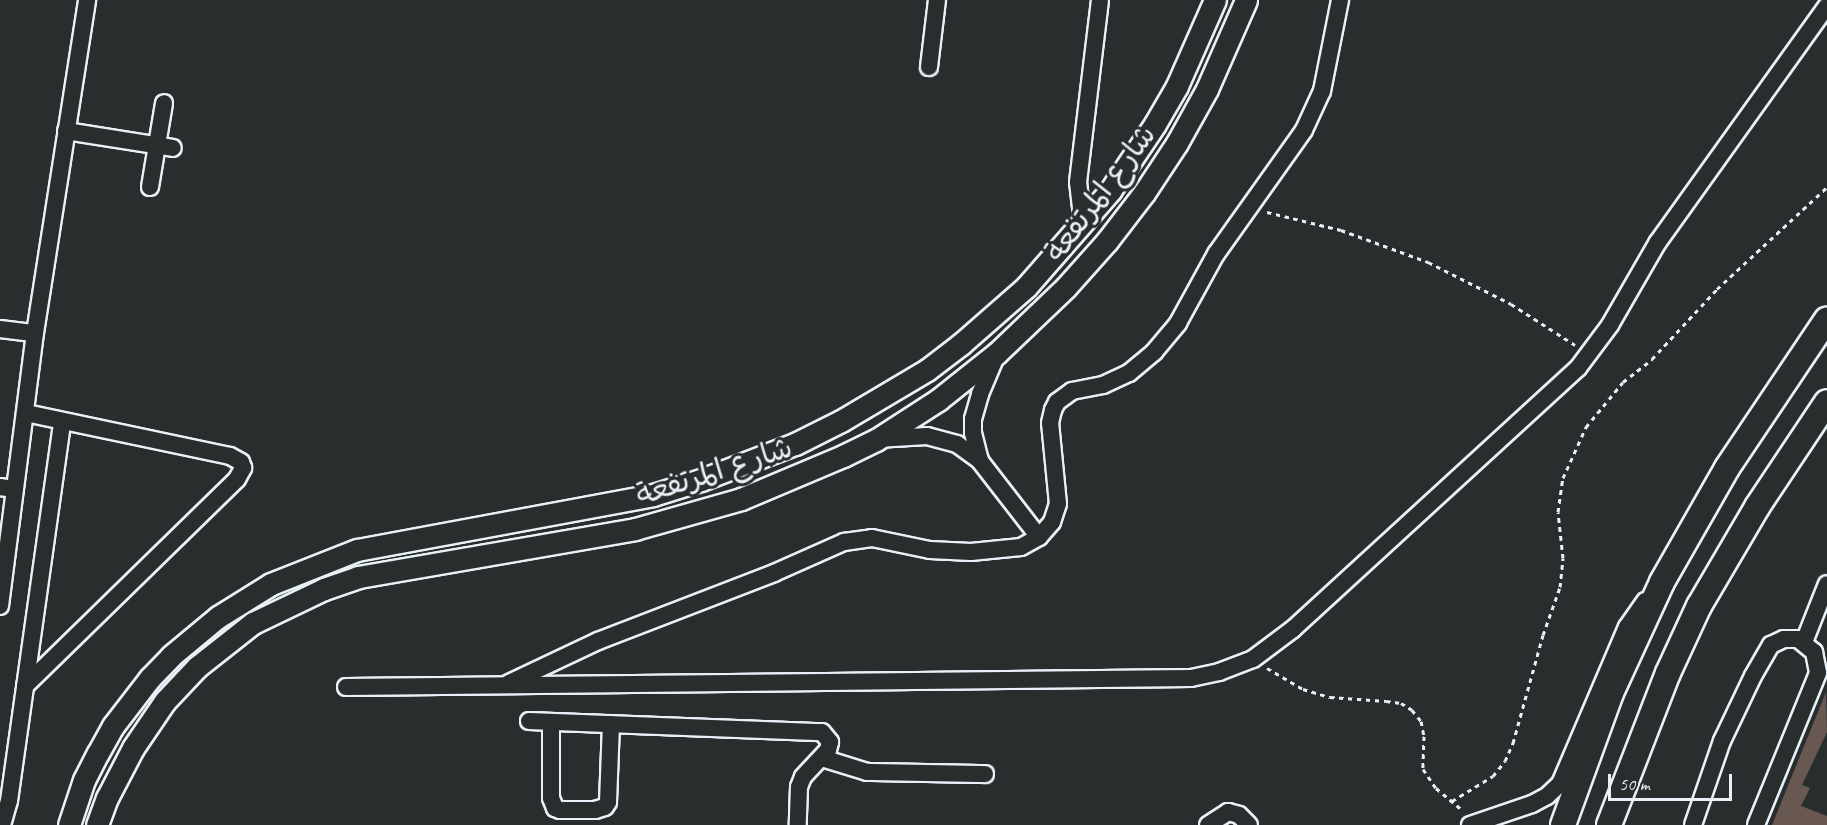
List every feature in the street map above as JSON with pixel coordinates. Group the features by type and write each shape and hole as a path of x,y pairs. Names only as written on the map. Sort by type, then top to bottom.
{"highway":[{"path":"1563,825 1611,693 1662,582 1727,468 1827,319"},
{"path":"1609,825 1668,673 1699,606 1757,507 1827,402"}],"main road":[{"name":"شارع المرتفعة","path":"69,825 98,753 130,701 171,656 218,616 243,599 298,571 357,550 653,495 730,470 795,444 884,397 961,344 1026,287 1083,225 1110,191 1155,124 1196,46 1215,0"},
{"name":"شارع المرتفعة","path":"97,825 107,798 133,748 165,701 197,667 253,623 324,589 358,577 635,529 688,516 793,479 876,440 938,400 997,353 1066,287 1107,242 1144,194 1177,143 1207,89 1246,0"}],"street":[{"path":"0,606 8,488 26,413 35,333 87,0"},
{"path":"928,67 937,0"},
{"path":"1083,225 1078,183 1100,0"},
{"path":"504,685 598,641 774,573 844,542 872,538 930,550 971,552 1020,547 1040,537 1052,522 1058,504 1050,423 1057,402 1072,391 1116,380 1154,352 1178,323 1211,263 1297,144 1314,111 1327,70 1340,0"},
{"path":"346,687 1191,678 1219,672 1253,659 1293,629 1552,393 1589,354 1610,324 1658,242 1827,6"},
{"path":"150,187 165,147 164,103"},
{"path":"66,131 165,147"},
{"path":"0,329 35,333"},
{"path":"980,461 974,440 973,419 980,394 997,353"},
{"path":"25,686 237,480 243,468 241,462 230,456 26,413"},
{"path":"2,825 9,801 62,422"},
{"path":"876,440 927,436 957,444 980,461 1040,537"},
{"path":"1474,824 1532,804 1547,796 1560,784 1627,627 1662,582"},
{"path":"1804,642 1827,584"},
{"path":"1693,825 1722,741 1772,645 1791,638 1804,642 1817,659 1818,673 1756,825"},
{"path":"529,721 822,732 830,742 828,750 810,768 799,787 798,825"},
{"path":"551,722 551,798 555,808 560,810 600,810 608,802 611,724"},
{"path":"822,758 867,772 985,774"},
{"path":"1208,825 1228,812 1239,815 1249,825"},
{"path":"1234,825 1249,825"}],"path":[{"path":"1452,801 1493,776 1504,761 1513,742 1543,634 1560,587 1563,558 1558,512 1563,478 1586,427 1623,382 1652,359 1717,290 1827,187"},
{"path":"1251,208 1341,230 1428,262 1511,304 1589,354"},
{"path":"1253,659 1303,689 1330,696 1401,704 1413,710 1421,721 1424,736 1423,769 1436,788 1474,824"}],"building":[{"path":"1826,692 1827,732 1802,785 1810,788 1801,806 1827,816 1827,825 1772,825"}]}
